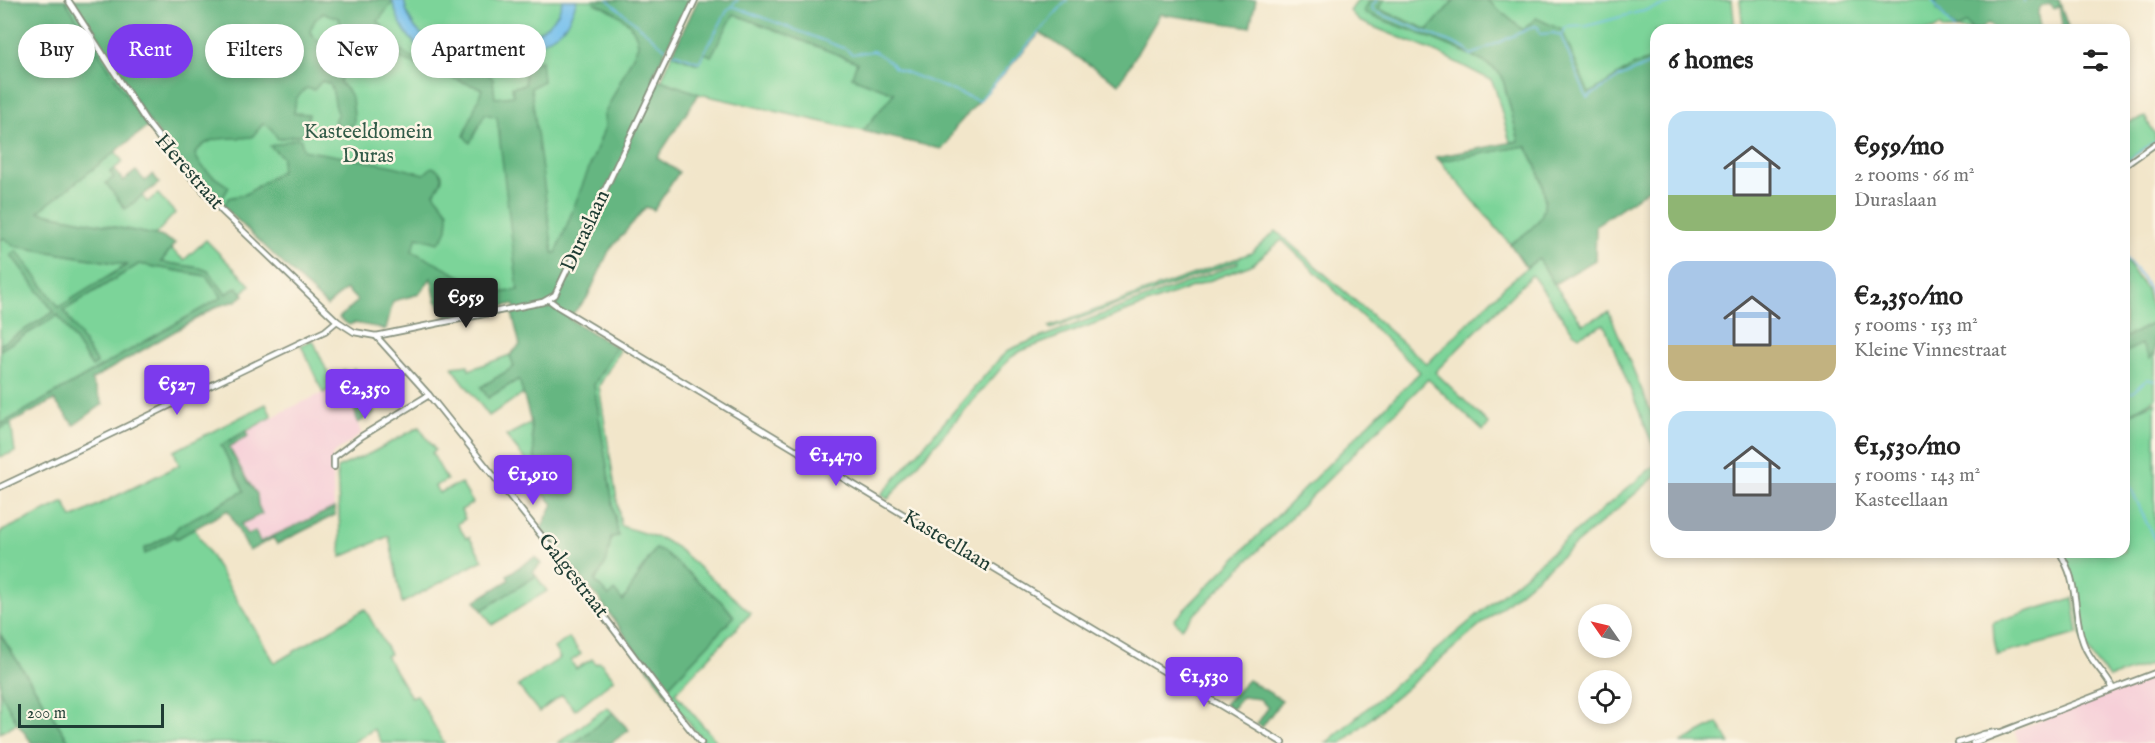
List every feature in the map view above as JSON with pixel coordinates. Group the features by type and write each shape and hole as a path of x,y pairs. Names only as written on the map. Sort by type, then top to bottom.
{"street":[{"name":"Herestraat","path":"68,0 143,116 182,167 222,210 337,321"},
{"name":"Duraslaan","path":"549,300 560,287 694,0"},
{"path":"2130,162 2155,144"},
{"path":"0,487 325,331 337,321 354,332 376,336 549,300"},
{"name":"Kasteellaan","path":"549,300 1283,743"},
{"name":"Galgestraat","path":"376,336 429,395 584,588 701,743"},
{"path":"334,467 334,457 362,436 429,395"},
{"path":"2063,558 2072,579 2083,644 2091,660 2113,689"},
{"path":"1973,743 2155,673"},
{"path":"1958,743 1984,734 2003,731"}],"shaded area":[{"path":"347,382 361,434 332,455 334,508 260,542 247,535 240,524 262,514 257,494 229,447 248,436 246,431"},
{"path":"2155,676 2155,743 2019,743 2014,731"}],"green space":[{"name":"Kasteeldomein Duras","path":"0,0 689,0 553,291 463,314 432,275 419,294 393,301 384,330 340,317 358,301 346,289 327,306 201,182 153,123 115,151 123,162 110,172 114,177 125,209 142,196 147,202 158,194 175,213 155,235 37,212 94,168 44,78 95,78 95,24 18,24 18,32"},
{"path":"0,0 65,0 80,24 18,24 18,78 95,78 95,46 107,65 107,78 115,78 147,127 38,212 160,236 175,243 161,262 208,271 226,294 237,287 244,295 236,301 218,306 91,380 103,404 74,425 54,400 0,429 0,425 222,297 206,276 139,264 64,310 97,364 92,367 58,315 0,350 0,345 54,312 11,255 17,251 59,307 127,265 14,246 4,238 0,240"},
{"path":"70,0 392,0 393,2 378,21 380,24 340,24 339,18 323,13 315,20 310,31 316,39 316,78 341,78 340,83 352,101 354,123 349,128 342,129 334,121 338,113 333,92 330,84 322,81 314,90 306,88 296,99 294,113 309,114 307,123 311,124 305,134 278,139 270,127 263,124 252,137 213,140 201,147 195,154 198,160 214,177 229,187 219,204 176,157 120,78 193,78 193,24 107,24 107,58 95,39 95,24 85,24"},
{"path":"595,0 691,0 652,77 699,94 657,158 679,172 654,210 646,207 609,251 587,298 569,319 616,347 594,385 618,536 611,537 607,561 595,581 609,596 615,591 623,601 655,549 665,553 724,604 734,617 664,691 600,600 541,529 553,504 538,488 540,486 533,477 540,471 535,460 530,418 519,379 488,398 481,387 514,367 510,355 520,345 512,313 515,312 514,304 447,317 436,300 431,278 419,294 393,301 386,329 354,323 349,325 339,318 358,301 346,289 327,306 224,207 228,198 246,194 281,171 282,157 270,146 298,138 301,140 303,150 389,165 424,174 432,167 442,175 441,182 434,193 448,211 447,229 438,243 417,237 412,251 464,278 469,284 472,297 518,290 497,117 485,114 470,143 464,136 482,89 452,78 492,78 495,98 513,96 512,87 525,85 525,78 543,78 543,81 531,88 553,253 556,253 605,127 604,115 638,45 637,37 628,24 616,13 594,3"},
{"path":"698,0 1256,0 1250,27 1160,14 1119,84 1040,33 955,128 946,145 941,149 863,131 894,93 852,77 857,62 734,14 711,56 705,53 698,64 672,54"},
{"path":"1358,0 1371,0 1364,10 1366,14 1439,42 1494,68 1502,76 1519,141 1510,142 1491,80 1438,53 1359,21 1350,11"},
{"path":"1371,0 1384,0 1378,9 1428,30 1454,0 1487,0 1523,30 1536,18 1562,30 1589,94 1633,66 1650,60 1650,188 1596,225 1595,260 1554,284 1539,259 1526,267 1510,244 1537,222 1544,206 1545,196 1542,184 1526,146 1440,161 1436,157 1519,141 1502,76 1494,68 1461,50 1366,14 1364,10"},
{"path":"1384,0 1454,0 1428,30 1377,8"},
{"path":"1487,0 1732,0 1734,24 1650,24 1650,60 1633,66 1589,94 1562,30 1523,30"},
{"path":"1740,0 1935,0 1935,4 1968,24 1742,24"},
{"path":"1935,0 2059,0 2067,24 2062,24 2059,6 2054,9 2049,4 2039,10 2040,24 1951,24 1937,9"},
{"path":"734,14 857,62 852,77 894,93 863,131 699,94 661,81 672,54 698,64 705,52 711,56"},
{"path":"399,48 411,57 411,63 399,59"},
{"path":"2145,117 2155,134 2155,142 2130,159 2130,122"},
{"path":"1525,146 1538,171 1545,196 1544,206 1537,222 1510,244 1440,161"},
{"path":"114,169 123,181 136,171 145,181 153,174 159,183 125,209 106,183 114,177 110,172"},
{"path":"1276,231 1427,364 1505,286 1539,258 1554,284 1583,324 1609,312 1650,410 1650,438 1604,324 1579,336 1573,332 1532,275 1435,372 1489,424 1483,431 1428,379 1181,628 1174,620 1420,372 1282,240 1251,265 1021,351 1010,358 888,499 881,495 1009,350 1237,264 1238,261 1051,329 1049,327 1251,253"},
{"path":"4,237 14,246 127,265 133,255 141,257 59,308 16,251 12,255 54,312 0,345 0,240"},
{"path":"206,240 250,285 242,293 237,287 226,295 207,271 200,268 161,262 171,249 184,260"},
{"path":"139,264 206,276 223,297 0,425 0,350 59,315 92,367 97,364 63,311"},
{"path":"2130,266 2146,289 2155,322 2130,335"},
{"path":"2155,322 2155,336 2153,337 2155,353 2150,359 2141,344 2130,350 2130,335"},
{"path":"2155,328 2155,399 2130,413 2130,341"},
{"path":"313,340 334,387 323,393 301,345"},
{"path":"616,347 620,350 599,386 621,526 662,539 676,547 751,613 675,693 718,743 705,743 664,691 734,616 724,604 665,553 656,549 638,574 639,577 623,601 609,597 595,581 606,560 611,537 618,536 594,385"},
{"path":"510,355 514,367 481,387 488,398 519,379 524,393 489,416 452,367 468,365 469,370"},
{"path":"354,369 363,382 374,413 358,423 347,382 334,387 331,381 344,370 349,375"},
{"path":"2155,402 2155,663 2109,678 2092,657 2082,638 2074,580 2064,558 2130,558 2130,414"},
{"path":"266,404 272,417 221,445 244,491 179,526 173,533 144,549 145,553 175,536 177,539 194,528 275,663 365,609 390,654 386,656 411,697 417,695 444,743 382,743 374,729 352,743 70,743 0,634 0,532 64,502 72,518 179,465 174,451"},
{"path":"11,423 15,452 0,457 0,429"},
{"path":"531,423 535,460 541,472 523,485 514,475 528,463 506,436"},
{"path":"419,427 435,450 432,453 447,480 435,486 439,493 461,483 473,503 461,510 465,519 457,524 466,538 469,537 483,560 402,603 389,536 341,557 337,468"},
{"path":"246,431 248,436 229,447 257,494 262,514 241,524 247,535 255,531 260,542 334,508 335,515 277,544 273,538 249,551 228,510 176,539 175,536 145,554 144,549 173,533 179,526 244,491 221,445"},
{"path":"1650,469 1650,481 1342,743 1326,743"},
{"path":"535,557 541,564 533,572 536,576 482,610 475,601 509,580 507,575"},
{"path":"536,576 547,591 492,625 482,610"},
{"path":"2073,598 2078,634 1997,655 1993,622"},
{"path":"0,634 70,743 32,743 18,724 0,691"},
{"path":"569,638 581,654 571,661 576,669 592,659 596,664 600,662 614,679 575,710 562,695 539,712 518,686 560,658 554,648"},
{"path":"1248,680 1282,700 1262,727 1257,724 1268,708 1260,699 1242,697 1232,709 1224,704"},
{"path":"0,691 17,723 0,733"},
{"path":"607,707 613,713 575,743 558,743"},
{"path":"613,713 629,730 611,743 575,743"},
{"path":"1718,723 1730,743 1680,743"}],"water":[{"path":"392,0 404,0 413,24 411,24 411,39 399,21"},
{"path":"563,0 577,0 567,23 546,40 546,27 558,13"}],"waterway":[{"path":"608,0 666,49"},
{"path":"732,5 738,0"},
{"path":"674,53 699,62 727,11 735,7 846,49 852,54 874,51 895,68 979,101 1067,0"},
{"path":"1377,0 1372,6 1373,11 1455,44 1471,55 1535,26 1538,27 1540,34 1554,33 1561,36 1587,98 1618,78 1650,64"},
{"path":"1562,35 1565,27 1587,26 1683,0"},
{"path":"1932,0 1950,24"},
{"path":"2130,159 2155,141"},
{"path":"2130,263 2143,278 2155,303"},
{"path":"2130,392 2147,379 2155,381"},
{"path":"2130,486 2155,541"}]}
